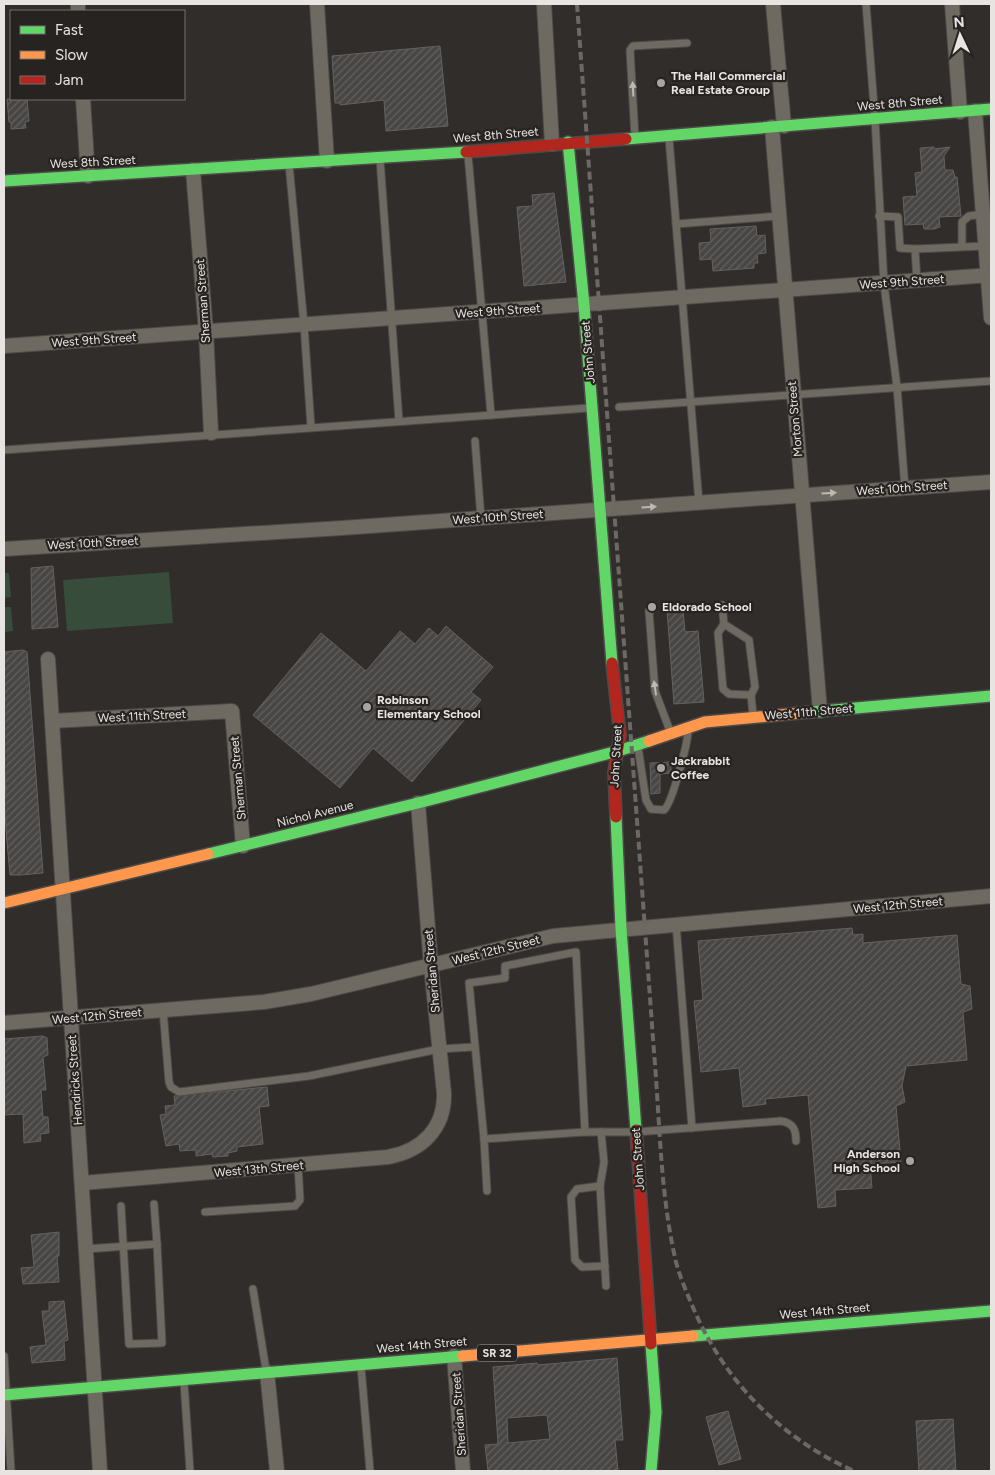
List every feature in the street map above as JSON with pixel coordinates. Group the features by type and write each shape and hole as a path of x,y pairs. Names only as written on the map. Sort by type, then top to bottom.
{"street":[{"path":"317,4 328,161"},
{"path":"544,4 552,144"},
{"name":"Morton Street","path":"773,4 778,126 778,216 820,711"},
{"path":"952,4 960,112"},
{"path":"83,100 88,176"},
{"name":"West 8th Street","path":"4,181 468,152 568,142 991,109"},
{"path":"975,110 990,275 991,318"},
{"name":"John Street","path":"568,142 584,305 610,648 620,735 614,772 622,929 656,1412 650,1471"},
{"name":"Sherman Street","path":"193,170 206,332 211,433"},
{"name":"West 9th Street","path":"4,346 990,275"},
{"name":"West 10th Street","path":"4,548 600,510 991,482"},
{"name":"Hendricks Street","path":"48,659 100,1471"},
{"name":"West 11th Street","path":"635,746 705,722 991,696"},
{"name":"Sherman Street","path":"232,711 244,846"},
{"name":"West 11th Street","path":"52,721 232,711"},
{"name":"Nichol Avenue","path":"4,903 418,803 635,746"},
{"name":"Sheridan Street","path":"418,803 444,1098 438,1124 430,1136"},
{"name":"West 12th Street","path":"4,1023 264,1002 310,994 553,936 991,896"},
{"name":"West 13th Street","path":"82,1183 298,1165 403,1154 413,1150 430,1136"},
{"name":"West 14th Street","path":"5,1394 991,1311"},
{"name":"Sheridan Street","path":"454,1356 463,1471"},
{"path":"267,1372 277,1471"}],"lane":[{"path":"866,4 875,118 884,284 897,388 905,488"},
{"path":"636,138 630,50 633,46 687,43"},
{"path":"669,135 699,503"},
{"path":"468,152 492,415"},
{"path":"380,158 399,421"},
{"path":"289,164 304,325 311,427"},
{"path":"962,245 962,222 969,216 983,214"},
{"path":"676,224 778,216"},
{"path":"879,216 898,217 900,248 915,249 962,245 986,246"},
{"path":"915,249 918,281"},
{"path":"619,407 991,381"},
{"path":"4,450 211,433 592,408"},
{"path":"475,441 480,518"},
{"path":"722,605 724,624 718,633 723,689 729,694 751,695"},
{"path":"649,611 655,691 671,734"},
{"path":"724,624 749,640 755,687 751,695 753,718"},
{"path":"635,746 646,800 651,809 664,810 670,802 687,745 688,728"},
{"path":"676,924 692,1128"},
{"path":"487,1191 469,982 505,978 505,966 576,952 585,1132"},
{"path":"163,1010 169,1082 170,1087 179,1092 309,1076 439,1049 474,1047"},
{"path":"484,1139 585,1132 636,1132 781,1121 789,1123 794,1128 796,1141"},
{"path":"601,1132 604,1162 600,1186 606,1286"},
{"path":"205,1212 295,1206 300,1200 298,1165"},
{"path":"600,1186 577,1188 571,1197 575,1260 582,1267 604,1266"},
{"path":"121,1206 129,1344 162,1342 154,1204"},
{"path":"86,1249 157,1244"},
{"path":"253,1289 262,1352 267,1372"},
{"path":"4,1356 11,1471"},
{"path":"361,1364 370,1471"},
{"path":"184,1379 190,1471"}],"green space":[{"path":"169,572 173,623 67,631 63,580"},
{"path":"4,573 9,573 11,597 4,598"},
{"path":"4,607 11,607 13,631 4,632"}],"building":[{"path":"440,46 448,126 386,131 384,100 340,105 340,103 335,103 332,56"},
{"path":"7,99 27,100 29,121 25,122 26,128 11,129 11,122 9,122"},
{"path":"934,147 934,149 950,147 944,156 945,170 953,170 955,177 957,177 961,216 939,217 940,227 934,229 924,229 923,224 905,225 903,197 917,196 915,173 922,172 920,148"},
{"path":"554,193 566,282 524,286 517,207 533,206 532,195"},
{"path":"756,226 757,236 765,235 766,253 757,254 758,263 754,263 754,268 713,271 712,259 700,260 699,243 711,242 710,229"},
{"path":"53,566 58,627 32,629 31,568"},
{"path":"683,609 685,632 698,631 704,702 674,704 667,610"},
{"name":"Robinson Elementary School","path":"446,626 493,667 471,692 481,700 412,782 373,748 340,788 253,715 321,633 366,671 400,631 415,644 429,628 438,636"},
{"path":"23,650 27,652 43,873 10,875 4,798 6,796 4,652"},
{"name":"Jackrabbit Coffee","path":"671,762 671,773 660,774 660,793 651,794 650,763"},
{"path":"852,928 853,935 863,934 863,943 957,935 961,984 970,986 972,1009 963,1012 967,1060 906,1066 902,1086 905,1102 896,1106 901,1162 870,1164 872,1188 835,1190 836,1206 818,1208 808,1095 765,1099 766,1104 743,1107 739,1068 701,1072 694,1001 703,1000 698,941"},
{"path":"43,1036 47,1038 48,1055 43,1057 46,1090 41,1090 43,1117 48,1117 49,1133 40,1134 41,1141 24,1143 23,1114 4,1115 4,1039"},
{"path":"267,1087 269,1106 259,1107 263,1144 237,1147 237,1151 228,1153 228,1156 213,1157 212,1154 196,1156 196,1150 180,1151 179,1144 166,1146 160,1115 166,1114 165,1106 175,1105 174,1096"},
{"path":"59,1232 59,1256 57,1256 59,1282 23,1284 21,1268 34,1267 31,1235"},
{"path":"64,1301 68,1340 64,1341 65,1360 32,1363 30,1347 46,1345 42,1311 49,1311 49,1302"},
{"path":"617,1358 623,1440 615,1440 618,1471 488,1471 485,1445 498,1444 493,1367 537,1363 538,1365","holes":["547,1415 550,1439 508,1443 507,1418"]},
{"path":"728,1411 741,1459 719,1465 706,1417"},
{"path":"953,1419 956,1471 919,1471 916,1421"}],"railway":[{"path":"577,4 661,1158 671,1236 678,1268 692,1305 720,1358 737,1382 778,1424 802,1442 854,1471"}],"traffic: fast":[{"path":"626,139 991,109"},
{"path":"568,142 584,305 612,663"},
{"path":"4,181 466,152"},
{"path":"811,712 991,696"},
{"path":"208,854 418,803 618,751 649,741"},
{"path":"616,817 621,929 636,1130"},
{"path":"693,1336 991,1311"},
{"path":"651,1344 656,1412 651,1471"},
{"path":"4,1395 463,1356"}],"traffic: slow":[{"path":"649,741 705,722 811,712"},
{"path":"4,903 208,854"},
{"path":"463,1356 693,1336"}],"traffic: jam":[{"path":"466,152 626,139"},
{"path":"612,663 620,735 614,772 616,817"},
{"path":"636,1130 651,1344"}],"place":[{"name":"The Hall Commercial Real Estate Group","path":"661,83"},
{"name":"Eldorado School","path":"652,607"},
{"name":"Robinson Elementary School","path":"367,707"},
{"name":"Jackrabbit Coffee","path":"661,768"},
{"name":"Anderson High School","path":"910,1161"}]}
